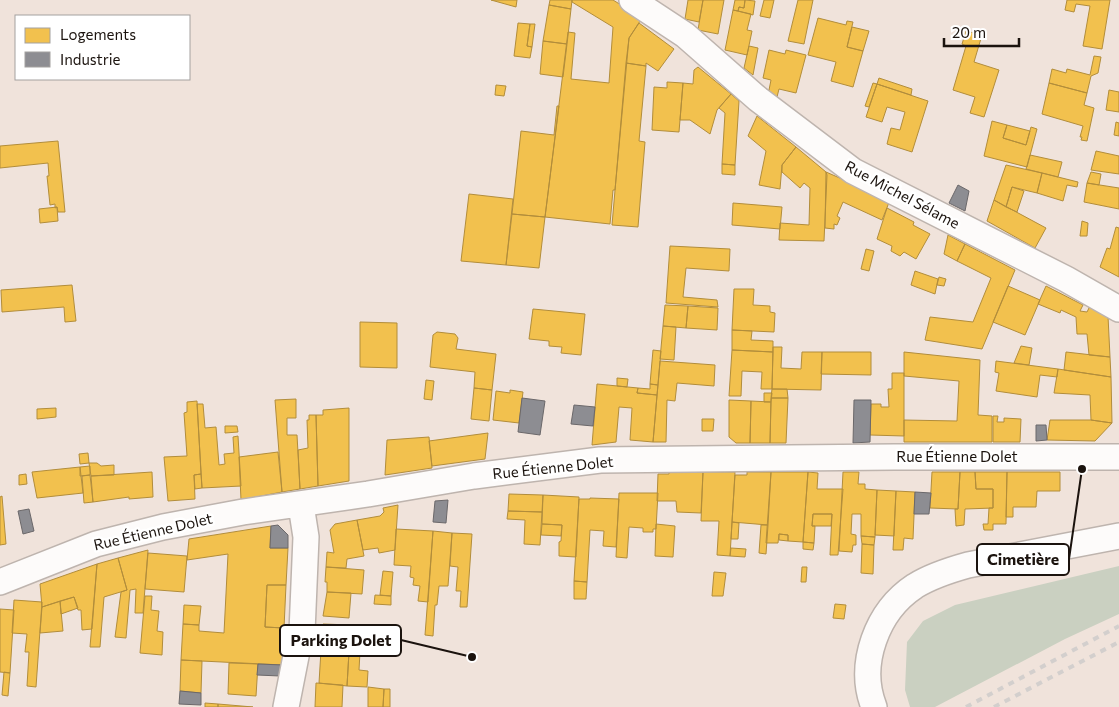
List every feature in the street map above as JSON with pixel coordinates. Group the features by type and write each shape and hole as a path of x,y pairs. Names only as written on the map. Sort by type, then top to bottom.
{"street":[{"name":"Rue Michel Sélame","path":"632,0 666,10 713,58 758,99 852,171 1066,279 1119,309"},
{"name":"Rue Étienne Dolet","path":"0,582 96,544 163,527 243,512 300,505 474,476 600,460 1119,457"},
{"path":"286,707 302,632 306,537 300,505"},
{"path":"874,707 870,699 867,675 870,651 879,627 890,610 896,602 914,587 946,571 968,565 1119,536"}],"green space":[{"path":"1119,566 1119,614 1065,639 935,707 910,707 905,690 907,642 923,621 955,605"}],"building: Logements":[{"path":"491,0 517,0 516,7"},
{"path":"550,0 572,0 571,9 549,5"},
{"path":"572,0 613,0 642,18 629,38 615,190 613,190 610,224 545,217 568,32 575,33 571,79 609,83 613,27 572,2"},
{"path":"688,0 703,0 699,22 685,19"},
{"path":"703,0 724,0 718,34 698,30"},
{"path":"735,0 745,0 744,8 739,7 738,11 733,10"},
{"path":"745,0 755,1 753,15 738,11 739,7 744,8"},
{"path":"764,0 774,0 770,18 760,16"},
{"path":"798,0 813,0 804,44 788,41"},
{"path":"1067,0 1110,0 1102,49 1083,46 1090,6 1076,4 1074,12 1065,10"},
{"path":"549,5 571,9 567,44 543,41"},
{"path":"733,10 751,14 747,30 752,31 747,55 725,50"},
{"path":"818,18 846,25 847,21 853,22 847,47 863,51 853,87 831,81 836,62 808,55"},
{"path":"518,23 530,24 527,46 532,47 530,58 514,56"},
{"path":"639,23 674,49 658,71 646,63 646,66 626,63 629,38"},
{"path":"530,24 535,24 532,47 527,46"},
{"path":"852,27 869,31 863,51 847,47"},
{"path":"966,31 982,35 974,62 999,70 984,117 970,113 975,97 953,90 966,46 962,44"},
{"path":"543,41 567,44 563,77 540,74"},
{"path":"749,46 758,48 753,75 744,68"},
{"path":"769,50 785,54 786,50 806,55 796,93 779,89 776,101 768,95 771,80 763,78"},
{"path":"1094,56 1101,57 1098,73 1091,76 1087,93 1049,83 1052,69 1066,73 1067,69 1090,75"},
{"path":"626,63 646,66 639,141 645,142 638,227 612,225"},
{"path":"698,67 731,94 717,110 710,134 690,120 680,120 683,83 693,84 694,70"},
{"path":"879,78 912,89 911,95 877,84"},
{"path":"667,82 683,83 679,132 652,130 654,87 667,88"},
{"path":"873,83 877,84 869,107 865,106"},
{"path":"1049,83 1087,93 1084,105 1094,108 1087,141 1081,140 1082,137 1080,137 1083,126 1042,114"},
{"path":"877,84 928,101 912,152 887,144 891,128 900,130 905,112 887,107 882,122 866,117"},
{"path":"496,85 506,86 504,96 495,95"},
{"path":"1109,90 1119,92 1119,112 1106,110"},
{"path":"731,94 739,101 735,165 722,164 725,113 719,108"},
{"path":"557,106 559,106 545,217 512,214 521,131 554,135"},
{"path":"757,116 796,147 782,165 780,189 759,185 766,151 748,136"},
{"path":"992,121 1007,125 1003,138 1026,145 1031,127 1037,129 1027,167 984,156"},
{"path":"1116,122 1119,123 1119,136 1114,135"},
{"path":"1007,125 1030,131 1026,145 1003,138"},
{"path":"58,141 65,212 58,212 55,204 50,205 47,176 49,176 48,163 0,168 0,146"},
{"path":"796,147 826,172 827,175 824,241 779,240 780,223 809,225 810,188 804,183 800,188 782,172 782,165"},
{"path":"1096,151 1119,156 1119,174 1091,170"},
{"path":"1030,155 1062,162 1058,177 1026,169"},
{"path":"722,164 735,165 735,175 722,174"},
{"path":"1006,165 1042,173 1037,193 1012,187 1006,207 994,200"},
{"path":"826,172 890,200 882,220 843,202 837,216 840,218 837,225 834,224 834,229 825,228"},
{"path":"1091,172 1101,174 1099,185 1087,183"},
{"path":"1042,173 1078,182 1077,187 1067,185 1063,201 1037,193"},
{"path":"1087,183 1119,188 1119,209 1084,202"},
{"path":"1012,187 1024,191 1017,212 1006,207"},
{"path":"469,194 513,199 506,265 461,261"},
{"path":"994,200 1046,228 1035,248 987,221"},
{"path":"733,203 782,207 780,229 732,225"},
{"path":"57,207 58,221 40,223 39,209"},
{"path":"887,208 914,222 913,225 930,234 916,259 904,252 900,256 891,251 892,246 877,239"},
{"path":"512,214 545,217 539,268 506,265"},
{"path":"1082,221 1088,223 1087,236 1080,236"},
{"path":"1116,227 1119,228 1119,277 1100,267 1107,248 1110,249"},
{"path":"948,235 965,244 957,261 944,254"},
{"path":"965,244 1015,270 982,349 925,340 930,317 973,322 991,278 957,261"},
{"path":"670,246 730,249 729,271 686,268 683,297 717,300 718,307 666,303"},
{"path":"866,249 874,251 869,271 861,269"},
{"path":"915,271 938,279 935,294 911,285"},
{"path":"939,277 946,279 944,286 937,285"},
{"path":"72,285 76,321 65,322 64,307 2,312 1,290"},
{"path":"1008,286 1040,300 1025,335 993,322"},
{"path":"1046,286 1083,305 1080,311 1087,312 1091,304 1108,316 1110,357 1089,355 1087,334 1077,334 1076,317 1061,310 1060,313 1038,304"},
{"path":"734,289 754,289 753,305 770,306 770,312 775,313 774,332 732,330"},
{"path":"665,305 688,306 686,328 663,326"},
{"path":"688,306 718,308 717,330 686,328"},
{"path":"533,309 585,314 581,355 561,353 562,347 549,346 549,341 529,339"},
{"path":"360,322 397,323 397,368 360,367"},
{"path":"663,326 676,327 674,360 660,359"},
{"path":"732,330 752,331 751,340 773,341 773,352 732,350"},
{"path":"437,332 455,334 458,338 456,349 496,354 492,390 474,388 475,372 430,367 433,335"},
{"path":"1021,346 1032,348 1029,365 1014,363"},
{"path":"773,347 782,347 781,368 801,369 802,352 822,352 821,390 772,389"},
{"path":"653,350 661,351 658,385 650,384"},
{"path":"732,350 773,352 772,389 761,389 762,372 742,371 741,396 729,396"},
{"path":"822,352 871,352 871,375 821,374"},
{"path":"904,352 980,360 978,415 992,416 992,442 904,442 904,420 957,421 959,381 904,376"},
{"path":"1066,352 1110,357 1111,377 1064,370"},
{"path":"660,361 715,365 714,386 677,383 675,401 667,400 666,442 653,442"},
{"path":"996,361 1058,369 1057,377 1040,375 1037,397 996,391 999,373 995,372"},
{"path":"1058,369 1111,377 1112,423 1091,420 1090,395 1054,393"},
{"path":"892,373 904,373 904,436 870,435 871,404 881,404 881,407 889,407 888,389 892,389"},
{"path":"617,378 628,379 627,387 617,386"},
{"path":"426,380 434,381 432,400 424,399"},
{"path":"597,384 638,388 637,393 657,395 653,442 630,440 632,408 619,407 616,442 592,445"},
{"path":"650,384 658,385 657,395 637,393 638,388 650,389"},
{"path":"474,388 492,390 489,421 471,419"},
{"path":"772,389 787,389 788,398 771,398"},
{"path":"510,390 523,392 519,423 493,420 496,391 510,393"},
{"path":"764,393 772,393 771,402 764,402"},
{"path":"771,398 788,398 786,443 770,443"},
{"path":"296,399 296,418 287,418 287,435 297,435 300,489 282,492 275,400"},
{"path":"729,400 751,401 750,443 736,443 729,437"},
{"path":"197,401 201,474 194,475 195,499 168,501 164,457 187,456 184,413 187,412 187,402"},
{"path":"751,401 771,402 770,443 750,443"},
{"path":"197,404 203,404 205,428 216,427 219,465 225,464 224,454 234,453 233,437 238,436 241,486 202,488"},
{"path":"56,408 56,417 37,419 37,409"},
{"path":"349,408 349,481 318,486 316,415 323,415 323,410"},
{"path":"309,415 316,415 318,486 300,489 298,450 308,448 307,420 309,420"},
{"path":"993,416 998,416 997,422 1004,422 1004,418 1021,419 1020,442 993,442"},
{"path":"702,419 714,419 713,431 702,431"},
{"path":"1050,420 1091,420 1112,423 1095,441 1047,440"},
{"path":"225,426 237,426 238,432 225,433"},
{"path":"488,433 485,459 432,466 429,441"},
{"path":"429,437 432,468 385,475 387,440"},
{"path":"278,452 282,492 241,500 239,457"},
{"path":"88,453 89,463 80,464 79,454"},
{"path":"89,463 97,463 101,466 114,465 114,475 91,476"},
{"path":"90,466 90,475 80,476 80,467"},
{"path":"80,467 83,493 37,498 32,472"},
{"path":"152,472 153,497 129,499 129,497 93,502 91,476"},
{"path":"669,472 703,472 701,513 677,512 676,501 657,501 658,474 669,474"},
{"path":"703,472 735,472 730,556 717,555 719,521 701,521"},
{"path":"747,472 771,472 768,525 732,522 735,475 747,475"},
{"path":"771,472 808,472 803,542 788,541 788,535 779,534 778,543 766,543"},
{"path":"808,472 818,473 817,489 843,489 838,555 830,555 832,514 813,514 812,526 815,526 814,543 803,542"},
{"path":"843,472 859,472 858,484 865,484 865,489 877,490 875,537 861,536 861,514 852,514 851,534 856,535 856,545 853,545 852,552 839,551"},
{"path":"932,472 960,472 958,509 930,508"},
{"path":"960,472 975,472 976,489 993,489 993,508 965,509 964,525 956,526 955,509 958,509"},
{"path":"975,472 1007,472 1006,524 993,524 993,530 984,530 983,524 988,524 989,508 993,508 993,489 976,489"},
{"path":"1007,472 1060,472 1060,491 1037,491 1036,507 1013,507 1013,517 1006,517"},
{"path":"26,474 27,484 19,485 19,475"},
{"path":"201,474 202,488 195,489 194,475"},
{"path":"90,475 93,502 84,503 82,476"},
{"path":"877,490 896,491 894,536 875,535"},
{"path":"896,491 915,492 913,539 904,538 903,550 893,550"},
{"path":"619,493 658,493 656,529 653,529 653,532 643,532 643,528 629,527 627,558 616,557"},
{"path":"509,494 543,495 542,512 508,511"},
{"path":"543,495 579,497 576,557 559,556 562,525 542,524"},
{"path":"2,496 6,544 0,545 0,497"},
{"path":"579,499 619,499 616,547 603,546 604,531 590,530 587,582 574,581"},
{"path":"398,505 395,550 379,553 378,548 363,550 357,520 380,516 384,512 383,508"},
{"path":"508,511 542,512 540,545 524,544 525,520 507,519"},
{"path":"813,514 832,514 831,526 812,526"},
{"path":"357,520 364,556 347,559 346,568 326,567 327,552 334,553 330,530 335,524"},
{"path":"732,522 739,523 738,539 731,539"},
{"path":"542,524 562,525 561,536 541,535"},
{"path":"656,524 675,526 673,557 655,556"},
{"path":"761,525 768,525 766,554 759,553"},
{"path":"271,526 270,548 288,548 286,585 267,585 265,627 284,628 283,665 181,660 183,624 199,625 199,631 224,633 228,554 187,560 189,539"},
{"path":"396,529 433,531 428,602 418,601 420,586 413,585 414,578 410,577 411,566 394,565"},
{"path":"433,531 452,533 448,586 439,586 437,605 435,605 433,636 425,635"},
{"path":"452,533 472,534 467,607 460,607 461,591 456,591 458,567 450,566"},
{"path":"779,534 788,535 788,541 779,540"},
{"path":"861,536 875,537 874,545 862,544"},
{"path":"803,542 814,543 813,550 803,549"},
{"path":"862,544 874,545 873,574 861,573"},
{"path":"731,548 746,549 745,557 730,556"},
{"path":"148,550 143,613 135,613 136,589 130,590 126,638 115,637 121,592 127,590 118,558"},
{"path":"148,553 187,556 184,592 145,589"},
{"path":"118,558 127,590 104,597 100,647 90,647 97,564"},
{"path":"97,564 92,629 82,630 81,610 78,610 74,597 42,607 40,584"},
{"path":"326,567 364,570 362,594 327,592 327,582 325,582"},
{"path":"802,567 807,567 806,582 801,582"},
{"path":"383,571 393,572 391,596 380,595"},
{"path":"714,572 726,573 723,596 712,596"},
{"path":"574,581 587,582 586,599 574,599"},
{"path":"267,585 286,585 284,628 265,627"},
{"path":"327,592 351,593 349,618 323,616"},
{"path":"375,595 391,596 391,605 374,604"},
{"path":"145,596 152,596 151,610 159,611 157,631 163,632 162,655 140,653"},
{"path":"74,597 78,608 61,614 60,601"},
{"path":"14,600 42,602 36,687 27,686 29,652 25,652 27,634 12,633"},
{"path":"60,601 63,631 40,633 42,607"},
{"path":"835,604 846,605 844,619 833,618"},
{"path":"184,605 201,606 199,625 183,624"},
{"path":"0,609 14,610 10,673 0,672"},
{"path":"323,624 351,625 349,652 321,650"},
{"path":"321,650 349,652 347,686 319,683"},
{"path":"349,652 360,652 359,670 368,671 367,687 347,686"},
{"path":"181,660 202,661 201,693 180,691"},
{"path":"229,663 258,664 256,696 228,694"},
{"path":"4,672 10,673 8,696 2,695"},
{"path":"316,683 343,685 342,707 315,707"},
{"path":"368,687 384,689 383,707 368,707"},
{"path":"384,689 390,689 390,707 383,707"},
{"path":"205,703 218,704 218,707 205,707"},
{"path":"218,704 253,707 218,707"}],"building: Industrie":[{"path":"958,185 969,191 965,211 949,203"},
{"path":"522,398 545,401 540,435 518,432"},
{"path":"854,400 871,400 870,442 853,443"},
{"path":"574,405 595,407 593,426 571,424"},
{"path":"1036,425 1046,425 1047,440 1036,441"},
{"path":"915,492 931,493 929,514 914,514"},
{"path":"448,500 446,523 433,522 435,501"},
{"path":"29,509 34,531 23,534 18,511"},
{"path":"278,525 288,535 288,548 270,548 271,526"},
{"path":"258,664 283,665 280,676 257,675"},
{"path":"180,691 201,693 201,705 179,704"}],"railway":[{"path":"966,707 1119,626"},
{"path":"994,707 1119,642"}],"place":[{"name":"Cimetière","path":"1082,469"},
{"name":"Parking Dolet","path":"472,657"}]}
